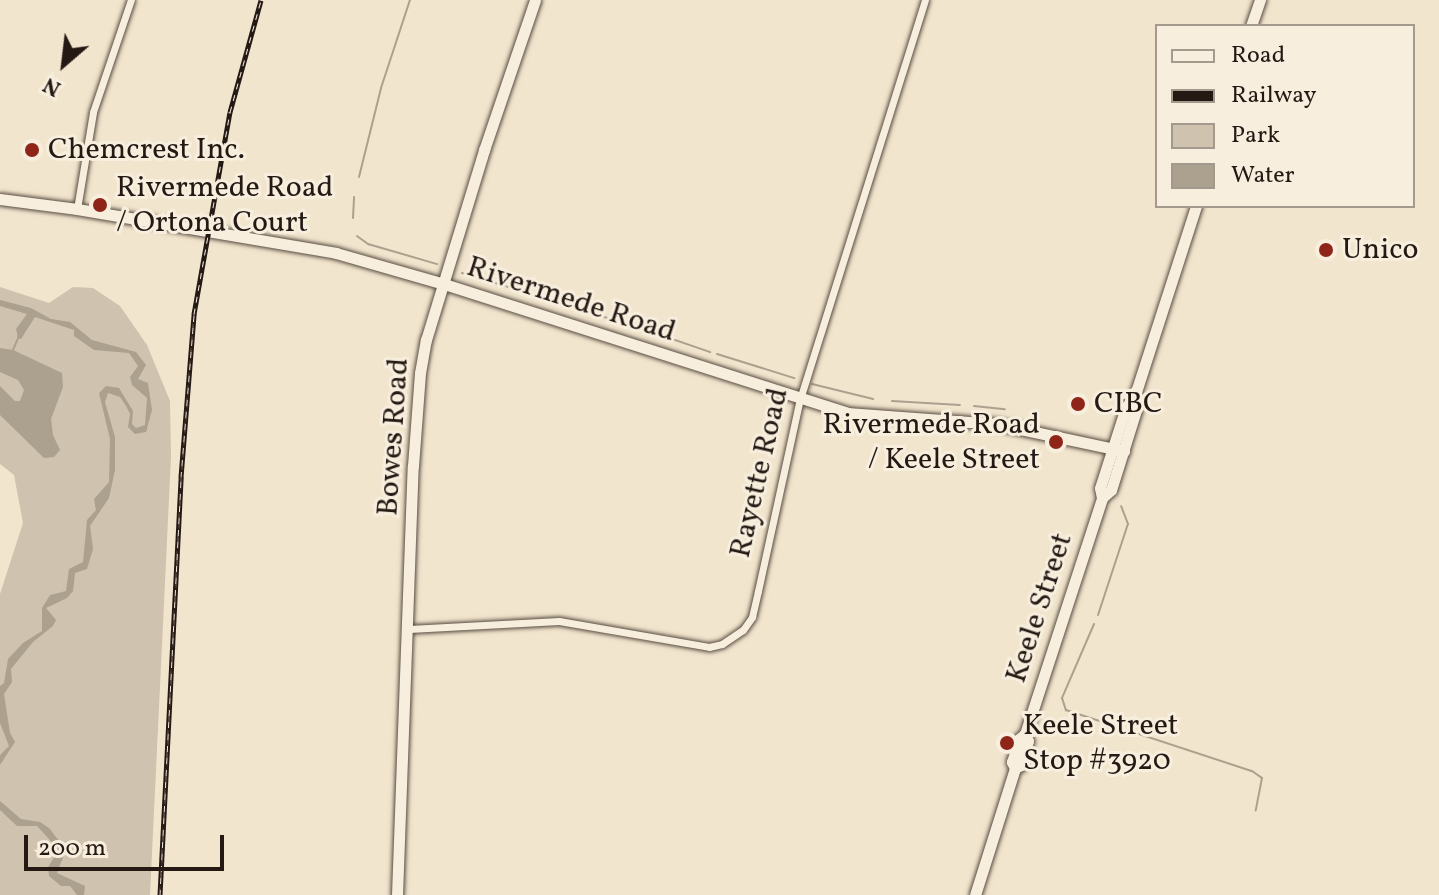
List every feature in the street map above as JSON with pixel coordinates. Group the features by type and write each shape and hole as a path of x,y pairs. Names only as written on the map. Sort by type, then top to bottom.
{"street":[{"path":"77,209 93,112 131,0"},
{"name":"Bowes Road","path":"397,895 418,396 426,340 484,150 535,0"},
{"name":"Rayette Road","path":"409,629 559,621 695,647 709,647 730,640 743,630 752,617 800,399 925,0"},
{"path":"1252,24 1260,0"},
{"name":"Rivermede Road","path":"0,199 336,253 444,284 800,399 867,416 997,424 1119,449"},
{"name":"Keele Street","path":"975,895 1015,768 1012,762 1019,739 1025,734 1102,498 1100,488 1119,449 1126,407 1135,395 1195,208"}],"green space":[{"path":"0,287 49,303 73,287 93,288 120,306 147,345 170,401 171,457 150,895 0,895 0,594 23,523 14,475 0,464"}],"water":[{"path":"0,300 31,308 51,319 70,322 92,340 136,352 146,365 138,379 148,383 152,410 146,432 135,434 128,427 130,414 126,406 120,397 108,393 105,402 115,437 115,470 109,498 90,526 93,549 87,569 75,573 73,591 67,598 46,608 56,620 53,626 33,642 11,669 12,682 4,694 10,733 15,742 0,765 0,755 9,746 0,723 0,686 4,683 8,659 23,643 42,631 42,608 50,595 66,591 69,569 83,562 87,520 96,510 94,499 109,482 110,439 99,393 106,386 119,388 133,411 132,424 136,428 145,425 147,398 132,385 130,377 138,366 129,353 94,350 74,336 74,330 35,317 21,339 18,338 16,329 27,314 0,306"},
{"path":"0,348 13,350 62,373 63,387 51,419 53,435 60,450 54,457 44,458 0,415 0,386 15,401 20,401 24,390 18,380 0,372"},
{"path":"0,801 21,819 40,822 49,828 66,850 57,873 85,886 84,895 77,895 70,886 61,886 49,876 48,867 59,850 37,826 17,826 0,810"}],"waterway":[{"path":"359,177 381,88 410,0"},
{"path":"353,218 354,197"},
{"path":"357,236 368,244 437,264"},
{"path":"462,273 548,299"},
{"path":"571,307 637,327"},
{"path":"646,330 710,352"},
{"path":"13,350 19,336"},
{"path":"717,354 794,378"},
{"path":"812,384 873,399"},
{"path":"892,401 960,405"},
{"path":"974,406 1005,409"},
{"path":"1098,615 1128,524 1121,506"},
{"path":"1094,624 1062,698 1066,710 1252,771 1262,778 1256,810"}],"railway":[{"path":"160,895 181,477 194,314 230,112 261,0"}],"place":[{"name":"Chemcrest Inc.","path":"32,150"},
{"name":"Rivermede Road / Ortona Court","path":"100,205"},
{"name":"Unico","path":"1326,250"},
{"name":"CIBC","path":"1078,404"},
{"name":"Rivermede Road / Keele Street","path":"1056,442"},
{"name":"Keele Street Stop #3920","path":"1007,743"}]}
